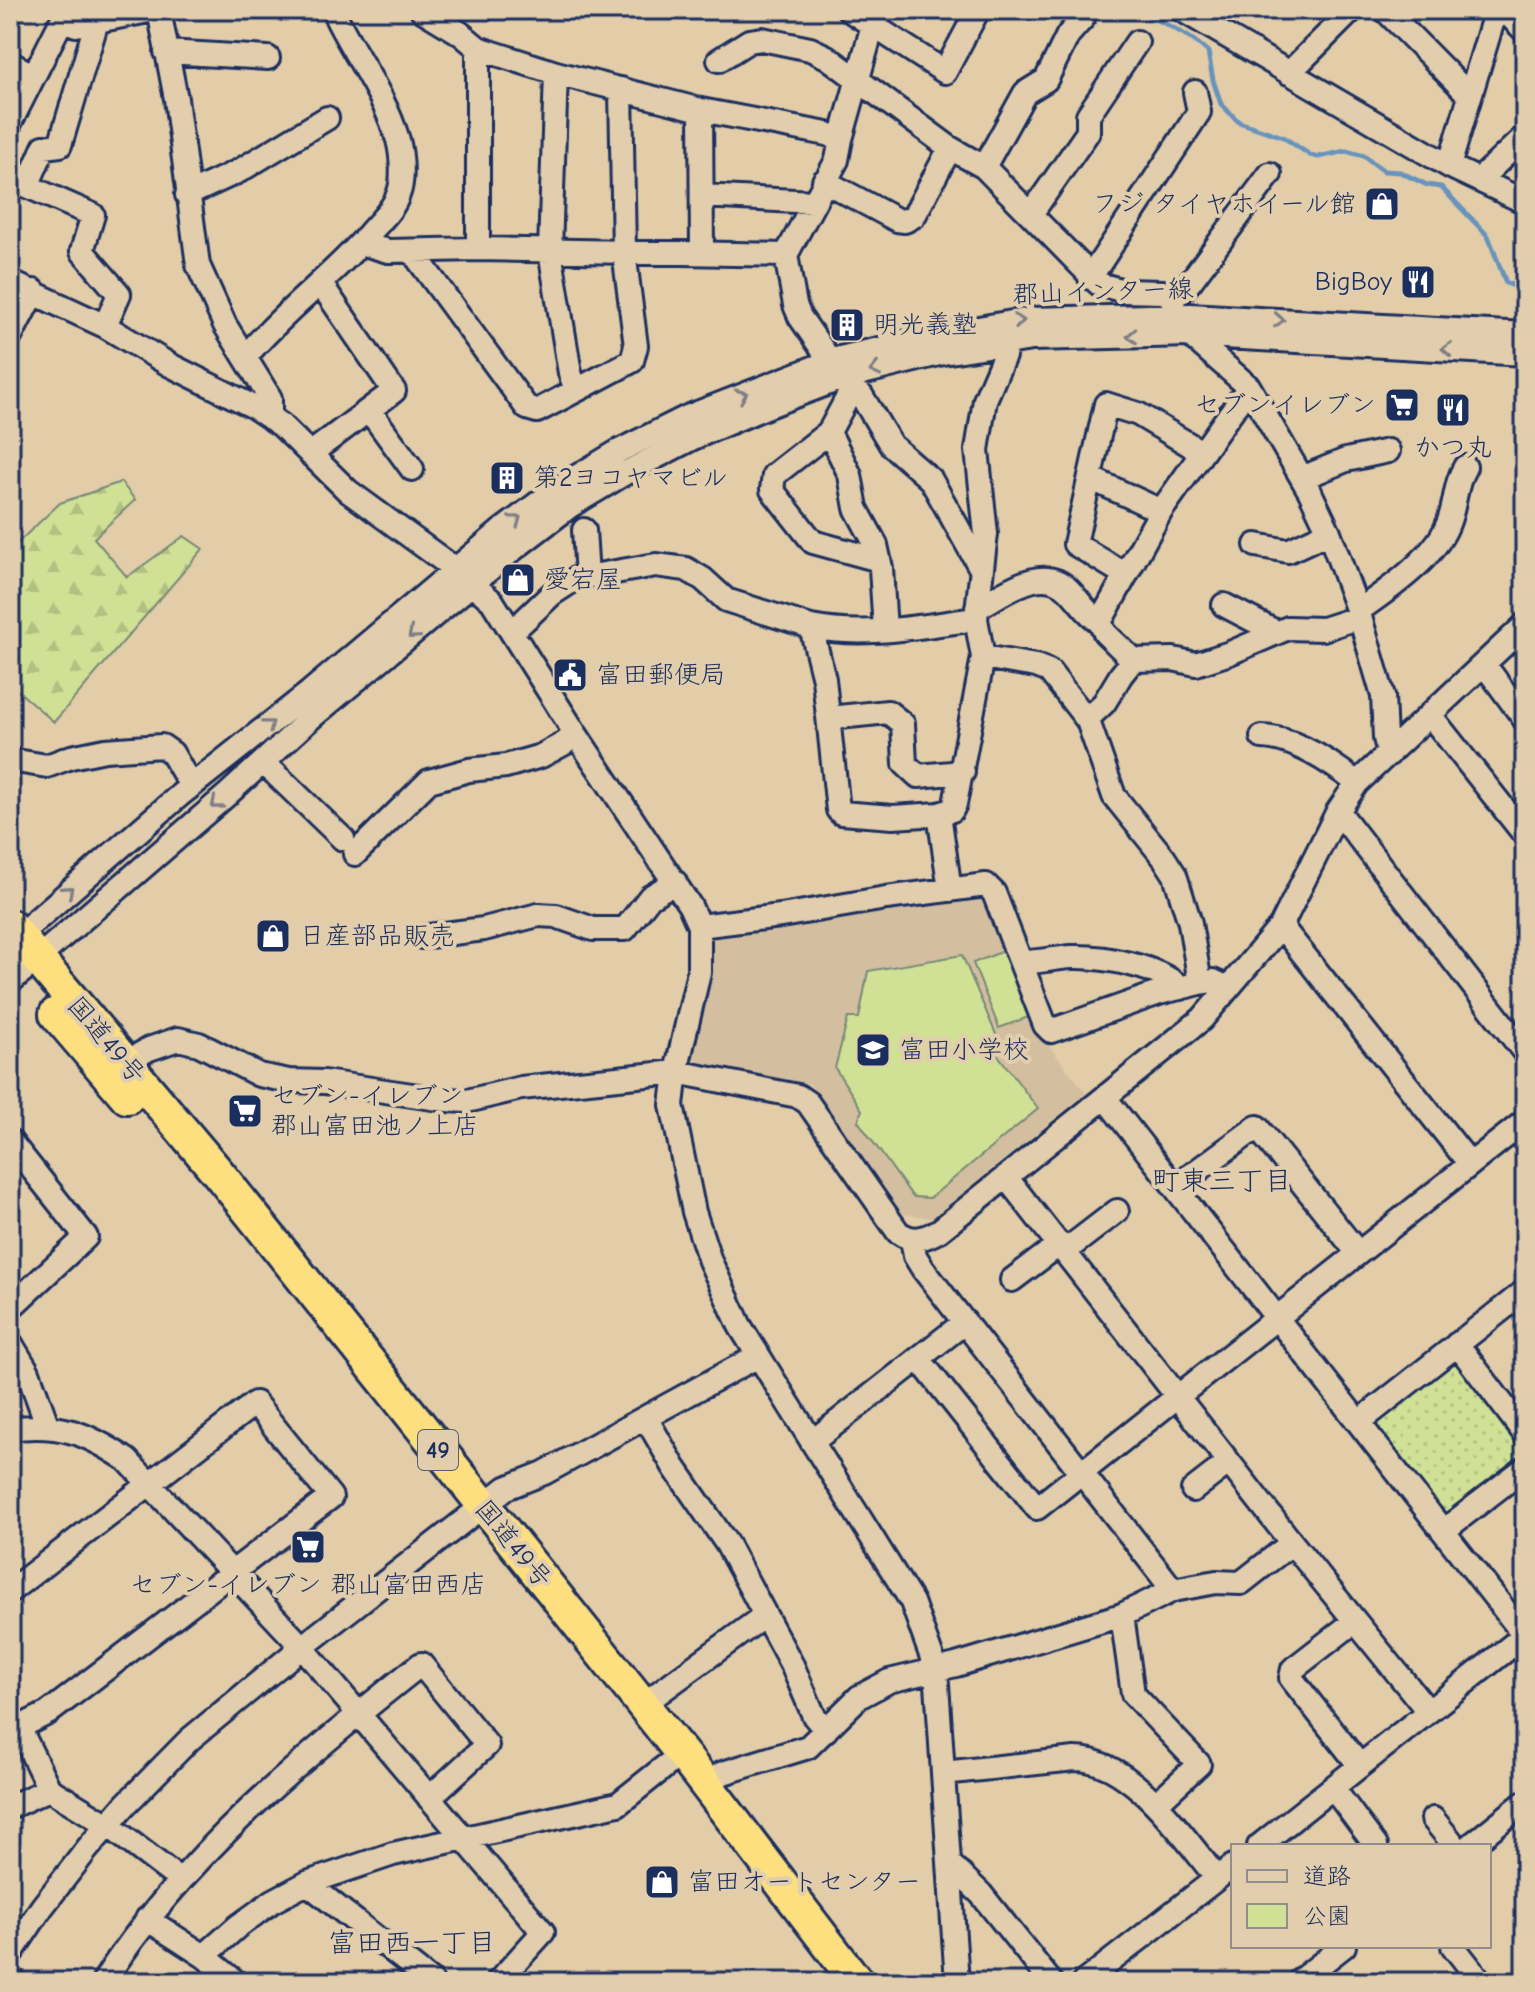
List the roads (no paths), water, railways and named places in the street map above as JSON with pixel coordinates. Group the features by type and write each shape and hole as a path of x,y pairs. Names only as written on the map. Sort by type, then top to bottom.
{"highway":[{"name":"国道49号","path":"16,954 115,1067 220,1175 832,1982"},
{"name":"国道49号","path":"477,1511 642,1705 857,1982"}],"street":[{"path":"10,123 61,15 76,25 157,10 176,99 198,265 225,325 270,398 270,418"},
{"path":"246,356 270,327 321,284 361,243 399,195 401,155 397,139 372,76 340,25 337,10"},
{"path":"422,10 478,48 556,73 701,110 841,139"},
{"path":"849,10 878,17 945,72 978,10"},
{"path":"1289,73 1352,10"},
{"path":"1385,10 1470,96"},
{"path":"1449,166 1496,10"},
{"path":"1504,10 1525,31"},
{"path":"1196,13 1289,73 1449,166 1525,202"},
{"path":"878,17 857,79 837,160 786,255 795,305 841,377 861,395 891,445 931,480 980,567"},
{"path":"984,167 1025,93 1046,80 1068,35 1083,18"},
{"path":"97,21 60,145 44,147 27,186 93,215 82,251 119,294 105,326"},
{"path":"719,60 749,41 767,39 816,52 950,148 984,167 1090,278 1112,289 1163,292 1174,306 1179,324 1249,387 1302,478 1329,532 1359,614 1383,696 1389,754"},
{"path":"1031,214 1088,132 1088,115 1137,42"},
{"path":"478,48 478,249"},
{"path":"166,52 268,58"},
{"path":"10,63 32,75"},
{"path":"556,73 550,251 555,297 576,390"},
{"path":"412,251 527,408 537,411 632,361 636,346 624,252 621,89"},
{"path":"1090,278 1199,112 1195,92"},
{"path":"701,110 702,252"},
{"path":"187,195 239,171 327,118"},
{"path":"1479,180 1525,136"},
{"path":"824,181 897,220 909,220 950,148"},
{"path":"1174,306 1270,174"},
{"path":"702,196 814,202"},
{"path":"361,243 388,251 478,249 786,255"},
{"path":"10,282 105,326 281,425 348,491 492,601 575,733 675,882 699,926 699,972 676,1072 672,1105 694,1212 710,1261 740,1326 912,1602 936,1669 957,1982"},
{"path":"310,454 394,391 321,284"},
{"path":"10,337 34,291"},
{"name":"郡山インター線","path":"841,377 939,335 1030,319 1174,306 1525,334"},
{"path":"16,954 68,890 191,786 463,576 627,472 693,438 841,377 943,353 1032,339 1190,335 1525,354"},
{"path":"811,627 823,671 836,806 841,813 893,817 939,814 952,810 963,772 983,657 976,613 986,534 977,450 985,400 1004,356 1006,343"},
{"path":"841,377 829,432 850,475 856,508 876,545 885,630"},
{"path":"1100,622 1161,511 1200,451 1249,387"},
{"path":"1126,575 1075,544 1106,404 1138,414 1200,451"},
{"path":"369,410 412,469"},
{"path":"829,432 774,475 772,490 813,542 879,560"},
{"path":"1302,478 1346,460 1388,451"},
{"path":"513,631 559,589 575,579 643,566 676,567 703,579 726,600 811,627 843,633 885,630 976,613 1031,580 1042,578 1066,587 1133,660 1173,659 1196,664 1230,653 1276,632 1298,626 1323,629 1359,614 1438,543 1447,527 1459,478 1465,467"},
{"path":"1090,478 1161,511"},
{"path":"584,530 587,576"},
{"path":"1256,545 1288,551 1329,532"},
{"path":"16,954 116,888 263,762 463,576"},
{"path":"1224,605 1276,632"},
{"path":"115,1067 149,1049 178,1039 199,1044 259,1075 467,1101 521,1088 676,1072 798,1096 808,1103 898,1232 912,1239 925,1238 940,1230 1106,1099 1202,1019 1281,926 1338,811 1357,783 1525,625"},
{"path":"983,657 1049,671 1087,719 1114,796 1175,875 1190,923 1190,985"},
{"path":"1087,719 1104,703 1133,660"},
{"path":"1484,664 1525,720"},
{"path":"829,718 888,712 903,724 905,764 918,776 963,772"},
{"path":"1430,715 1522,824"},
{"path":"263,762 349,847 429,781 541,756 565,743 575,733"},
{"path":"1262,737 1278,738 1343,772 1357,783"},
{"path":"10,760 47,766 105,750 162,746 172,753 191,786"},
{"path":"1338,811 1525,1053"},
{"path":"939,814 950,890"},
{"path":"421,937 484,929 538,915 556,916 586,928 625,929 650,897 675,882"},
{"path":"699,926 986,885 994,893 1045,1025 1051,1031 1190,985 1213,981 1228,988"},
{"path":"1281,926 1470,1164"},
{"path":"1022,964 1075,957 1107,961 1136,966 1190,985"},
{"path":"1106,1099 1525,1636 1262,1844"},
{"path":"919,1359 1037,1508 1525,1121"},
{"path":"1175,1187 1257,1127 1358,1253"},
{"path":"10,1141 86,1237 10,1308"},
{"path":"1006,1177 1292,1543 1428,1711"},
{"path":"1012,1280 1117,1211"},
{"path":"912,1239 920,1263 1173,1590"},
{"path":"1359,1422 1525,1291"},
{"path":"812,1442 965,1322"},
{"path":"10,1342 28,1372 48,1427"},
{"path":"1457,1344 1518,1409 1525,1434"},
{"path":"10,1955 42,1907 108,1825 189,1740 302,1647 506,1488 544,1473 758,1356"},
{"path":"10,1591 255,1403 331,1497 48,1713 14,1730 49,1789 108,1825 180,1880"},
{"path":"646,1418 674,1467 727,1544 793,1667 814,1716 826,1730"},
{"path":"10,1429 33,1425 65,1428 95,1439 127,1460 302,1647 543,1932 498,1982"},
{"path":"1193,1490 1229,1462"},
{"path":"1443,1531 1525,1468"},
{"path":"705,1784 723,1773 808,1747 859,1697 889,1681 1122,1615 1173,1590 1216,1582 1241,1583 1292,1543"},
{"path":"1122,1615 1133,1694 1199,1764 1156,1804"},
{"path":"642,1705 764,1616"},
{"path":"1355,1621 1293,1669 1291,1678 1360,1766"},
{"path":"103,1982 147,1919 236,1822 358,1714 421,1664 487,1745 429,1798"},
{"path":"943,1773 1083,1759 1094,1762 1135,1785 1225,1872 1084,1982"},
{"path":"204,1956 273,1901 307,1883 393,1854 618,1804 667,1765"},
{"path":"1333,1788 1375,1844"},
{"path":"10,1807 49,1789"},
{"path":"1473,1844 1521,1812"},
{"path":"1433,1819 1453,1844"},
{"path":"951,1865 981,1894 1051,1982"},
{"path":"307,1883 432,1982"},
{"path":"147,1919 204,1956 236,1982"},
{"path":"1298,1982 1341,1948"},
{"path":"1455,1948 1481,1982"},
{"path":"10,1978 15,1982"}],"waterway":[{"path":"1131,10 1172,27 1208,52 1221,104 1239,122 1283,137 1310,155 1318,157 1346,151 1364,156 1384,171 1400,172 1427,185 1441,187 1488,236 1506,283 1525,289"}],"place":[{"name":"フジ タイヤホイール館","path":"1382,204"},
{"name":"BigBoy","path":"1418,282"},
{"name":"明光義塾","path":"847,325"},
{"name":"セブンイレブン","path":"1402,405"},
{"name":"かつ丸","path":"1453,410"},
{"name":"第2ヨコヤマビル","path":"507,478"},
{"name":"愛宕屋","path":"518,580"},
{"name":"富田郵便局","path":"570,675"},
{"name":"日産部品販売","path":"273,936"},
{"name":"富田小学校","path":"873,1050"},
{"name":"セブン-イレブン 郡山富田池ノ上店","path":"245,1111"},
{"name":"セブン-イレブン 郡山富田西店","path":"308,1547"},
{"name":"富田オートセンター","path":"662,1882"}],"district":[{"name":"町東三丁目","path":"1222,1181"},
{"name":"富田西一丁目","path":"412,1943"}]}
